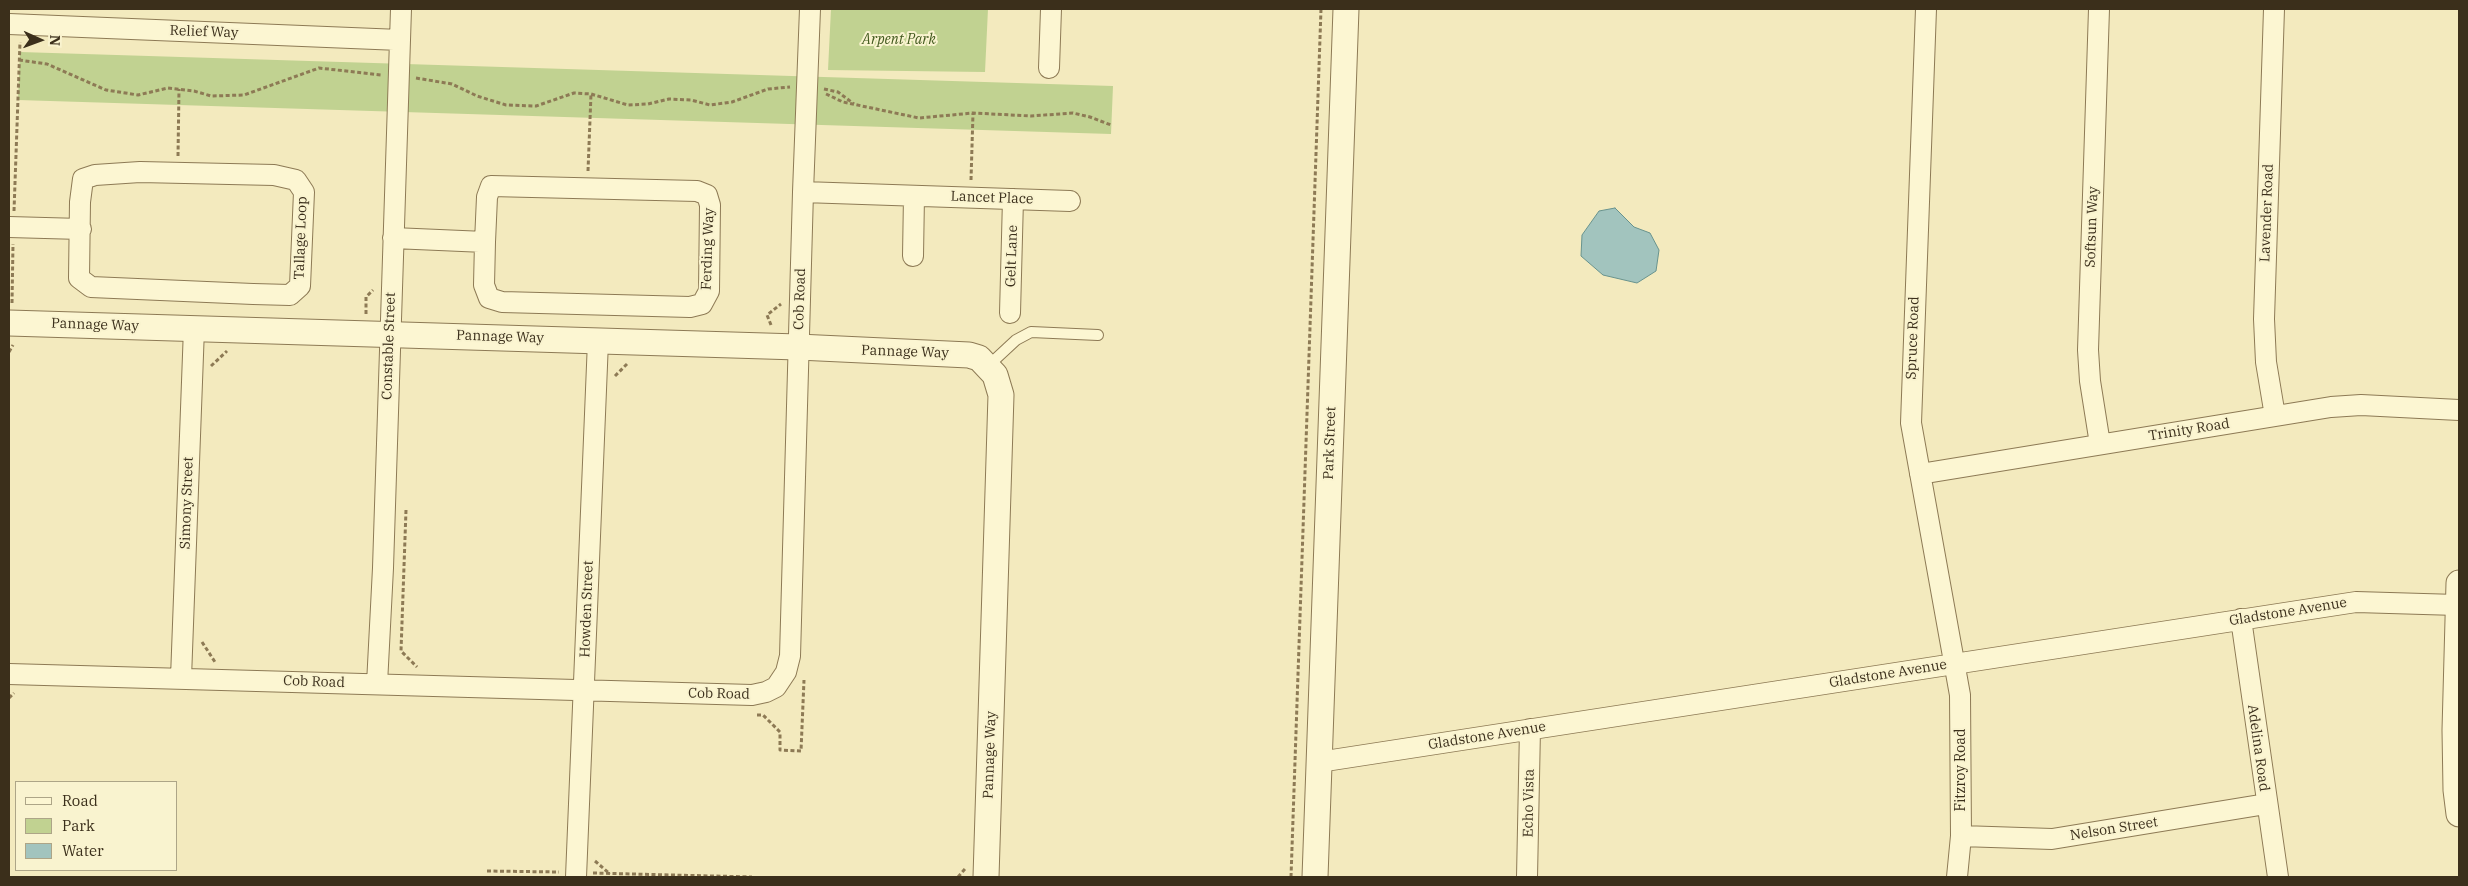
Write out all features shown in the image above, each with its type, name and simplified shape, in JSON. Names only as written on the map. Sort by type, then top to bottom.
[{"type":"street","name":"Constable Street","points":[[377,684],[383,568],[393,238],[410,74],[400,40],[401,9]]},
{"type":"street","name":"Cob Road","points":[[12,683],[181,678],[752,695],[771,690],[782,678],[790,656],[790,347],[803,192],[804,88],[810,9]]},
{"type":"street","points":[[1049,68],[1052,9]]},
{"type":"street","name":"Park Street","points":[[1315,877],[1346,9]]},
{"type":"street","name":"Spruce Road","points":[[1926,9],[1911,406],[1914,442],[1953,664]]},
{"type":"street","name":"Softsun Way","points":[[2099,9],[2088,350],[2090,381],[2100,444]]},
{"type":"street","name":"Lavender Road","points":[[2274,9],[2264,319],[2266,362],[2275,416]]},
{"type":"street","name":"Relief Way","points":[[15,24],[400,40]]},
{"type":"street","name":"Tallage Loop","points":[[140,172],[274,176],[296,180],[304,192],[300,286],[290,295],[91,287],[79,278],[81,229],[80,202],[83,180],[95,175],[140,172]]},
{"type":"street","name":"Ferding Way","points":[[491,186],[697,191],[707,195],[710,205],[709,291],[702,304],[690,307],[502,302],[489,298],[484,285],[485,242],[487,197],[491,186]]},
{"type":"street","name":"Lancet Place","points":[[803,192],[1070,201]]},
{"type":"street","points":[[913,256],[914,196]]},
{"type":"street","name":"Gelt Lane","points":[[1010,313],[1013,199]]},
{"type":"street","points":[[11,227],[81,229]]},
{"type":"street","points":[[393,238],[485,242]]},
{"type":"street","name":"Pannage Way","points":[[11,330],[194,328],[389,333],[969,355],[988,366],[995,375],[1001,395],[986,877]]},
{"type":"street","name":"Simony Street","points":[[181,678],[194,328]]},
{"type":"street","name":"Howden Street","points":[[576,875],[598,341]]},
{"type":"street","name":"Trinity Road","points":[[1920,474],[2275,416],[2361,405],[2459,410]]},
{"type":"street","points":[[2458,594],[2456,790],[2459,814]]},
{"type":"street","name":"Gladstone Avenue","points":[[1319,762],[2356,602],[2458,594]]},
{"type":"street","name":"Adelina Road","points":[[2241,619],[2266,804],[2278,877]]},
{"type":"street","name":"Fitzroy Road","points":[[1953,664],[1961,712],[1961,836],[1957,877]]},
{"type":"street","name":"Echo Vista","points":[[1527,877],[1530,729]]},
{"type":"street","name":"Nelson Street","points":[[1961,836],[2052,839],[2266,804]]},
{"type":"lane","points":[[988,366],[1016,340],[1031,332],[1098,334]]},
{"type":"path","points":[[1291,877],[1321,9]]},
{"type":"path","points":[[11,330],[11,227],[19,60],[15,24]]},
{"type":"path","points":[[19,60],[55,67],[106,90],[138,95],[168,88],[211,96],[237,96],[319,68],[391,77],[410,74],[452,84],[477,96],[506,105],[536,106],[574,93],[591,94],[628,105],[648,104],[669,99],[692,100],[710,105],[732,102],[768,89],[804,88],[838,92],[854,104]]},
{"type":"path","points":[[410,74],[415,88]]},
{"type":"path","points":[[804,88],[826,80]]},
{"type":"path","points":[[804,88],[854,104],[919,118],[973,113],[1031,116],[1073,113],[1090,116],[1111,125]]},
{"type":"path","points":[[804,88],[826,104]]},
{"type":"path","points":[[177,173],[180,89]]},
{"type":"path","points":[[588,188],[591,94]]},
{"type":"path","points":[[781,294],[780,304],[767,315],[790,347]]},
{"type":"path","points":[[207,370],[227,351]]},
{"type":"path","points":[[609,381],[627,364]]},
{"type":"path","points":[[406,504],[402,651],[416,667],[434,668],[434,685]]},
{"type":"path","points":[[199,637],[215,662],[234,666],[233,679]]},
{"type":"path","points":[[753,714],[763,715],[780,732],[780,750],[802,751],[804,673]]},
{"type":"path","points":[[9,698],[12,683]]},
{"type":"path","points":[[592,858],[610,874]]},
{"type":"path","points":[[487,871],[576,875],[752,877]]},
{"type":"green space","name":"Arpent Park","points":[[831,9],[988,9],[985,72],[828,70]]},
{"type":"green space","points":[[20,52],[1113,86],[1111,134],[18,100]]},
{"type":"water","points":[[1615,208],[1634,227],[1650,233],[1659,250],[1656,271],[1637,283],[1603,275],[1581,256],[1582,235],[1599,211]]}]
